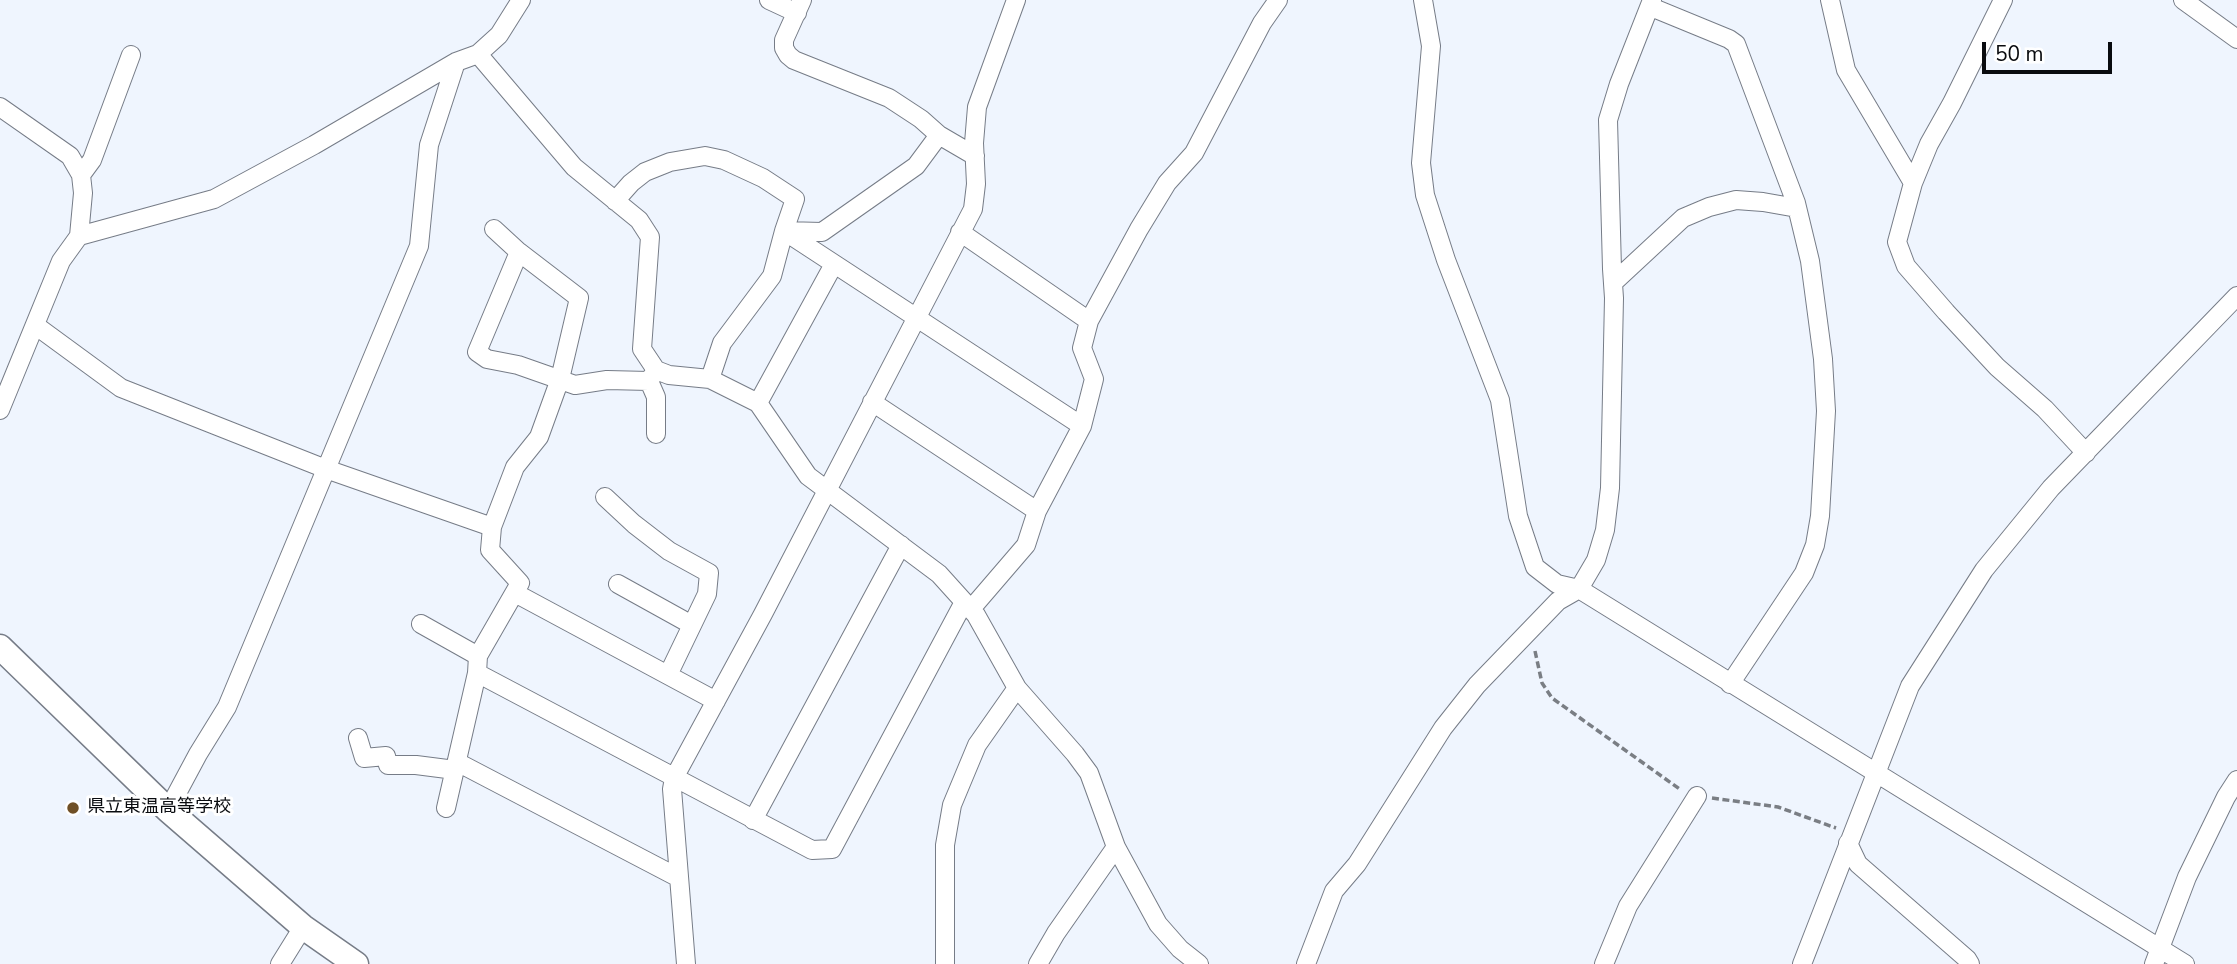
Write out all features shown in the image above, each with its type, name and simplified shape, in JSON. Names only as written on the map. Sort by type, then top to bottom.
[{"type":"street","points":[[79,236],[214,199],[314,145],[456,62],[478,54],[499,35],[521,0]]},
{"type":"street","points":[[769,0],[800,7],[784,40],[784,48],[794,60],[889,98],[921,119],[939,135],[975,156]]},
{"type":"street","points":[[686,964],[672,789],[674,778],[973,209],[977,107],[1016,0]]},
{"type":"street","points":[[421,624],[478,665],[674,778],[812,850],[832,849],[967,605],[1026,545],[1037,511],[1082,426],[1094,379],[1082,348],[1089,321],[1160,194],[1194,153],[1262,23],[1278,0]]},
{"type":"street","points":[[1423,0],[1431,46],[1421,163],[1425,195],[1446,260],[1500,400],[1518,516],[1535,567],[1557,584],[1578,589],[1876,774],[2157,956],[2185,964]]},
{"type":"street","points":[[1830,0],[1846,70],[1913,183]]},
{"type":"street","points":[[2003,0],[1929,144],[1913,183],[1897,242],[1906,266],[1997,367],[2045,409],[2086,453]]},
{"type":"street","points":[[2183,0],[2237,39]]},
{"type":"street","points":[[1306,964],[1334,891],[1376,835],[1443,728],[1477,685],[1558,601],[1578,589],[1595,560],[1605,530],[1608,509],[1612,406],[1613,283],[1608,120],[1619,84],[1652,3],[1729,38],[1736,44],[1797,208],[1810,261],[1823,359],[1826,411],[1820,516],[1815,545],[1804,573],[1730,684]]},
{"type":"street","points":[[478,54],[574,167],[639,220],[650,237],[642,349],[652,375],[656,397],[656,434]]},
{"type":"street","points":[[81,175],[92,160],[131,55]]},
{"type":"street","points":[[168,810],[227,707],[419,246],[429,145],[456,62]]},
{"type":"street","points":[[0,107],[70,156],[81,175],[83,193],[79,236],[61,261],[0,410]]},
{"type":"street","points":[[784,231],[822,232],[916,166],[939,135]]},
{"type":"street","points":[[615,201],[645,172],[670,162],[705,156],[724,160],[763,178],[795,199],[772,276],[722,343],[710,379]]},
{"type":"street","points":[[1613,283],[1683,218],[1709,207],[1736,200],[1797,208]]},
{"type":"street","points":[[446,808],[478,665],[520,583],[490,550],[492,527],[515,467],[539,437],[560,380],[579,298],[519,252],[494,229]]},
{"type":"street","points":[[784,231],[1082,426]]},
{"type":"street","points":[[960,232],[1089,321]]},
{"type":"street","points":[[519,252],[477,352],[487,359],[518,365],[575,385],[652,375],[710,379],[758,403],[808,476],[939,575],[976,615],[1017,688],[1075,754],[1088,773],[1100,797],[1116,847],[1158,924],[1180,949],[1199,964]]},
{"type":"street","points":[[758,403],[834,264]]},
{"type":"street","points":[[1802,964],[1910,686],[1969,593],[1984,570],[2051,488],[2237,296]]},
{"type":"street","points":[[35,325],[121,388],[326,469],[492,527]]},
{"type":"street","points":[[872,402],[1037,511]]},
{"type":"street","points":[[605,496],[634,524],[669,551],[709,573],[707,593],[668,675]]},
{"type":"street","points":[[753,820],[901,545]]},
{"type":"street","points":[[618,584],[692,625]]},
{"type":"street","points":[[514,593],[716,701]]},
{"type":"street","points":[[0,647],[168,810],[303,927],[356,964]]},
{"type":"street","points":[[944,964],[945,845],[952,805],[977,745],[1017,688]]},
{"type":"street","points":[[358,738],[364,758],[386,756],[388,765],[456,766],[679,878]]},
{"type":"street","points":[[2157,956],[2187,877],[2237,780]]},
{"type":"street","points":[[1604,964],[1628,906],[1697,796]]},
{"type":"street","points":[[1850,838],[1858,864],[1970,964]]},
{"type":"street","points":[[1038,964],[1056,933],[1116,847]]},
{"type":"street","points":[[280,964],[303,927]]},
{"type":"path","points":[[1539,622],[1535,652],[1542,683],[1552,698],[1682,791],[1697,796],[1778,807],[1850,838]]},
{"type":"place","name":"県立東温高等学校","points":[[73,808]]}]
